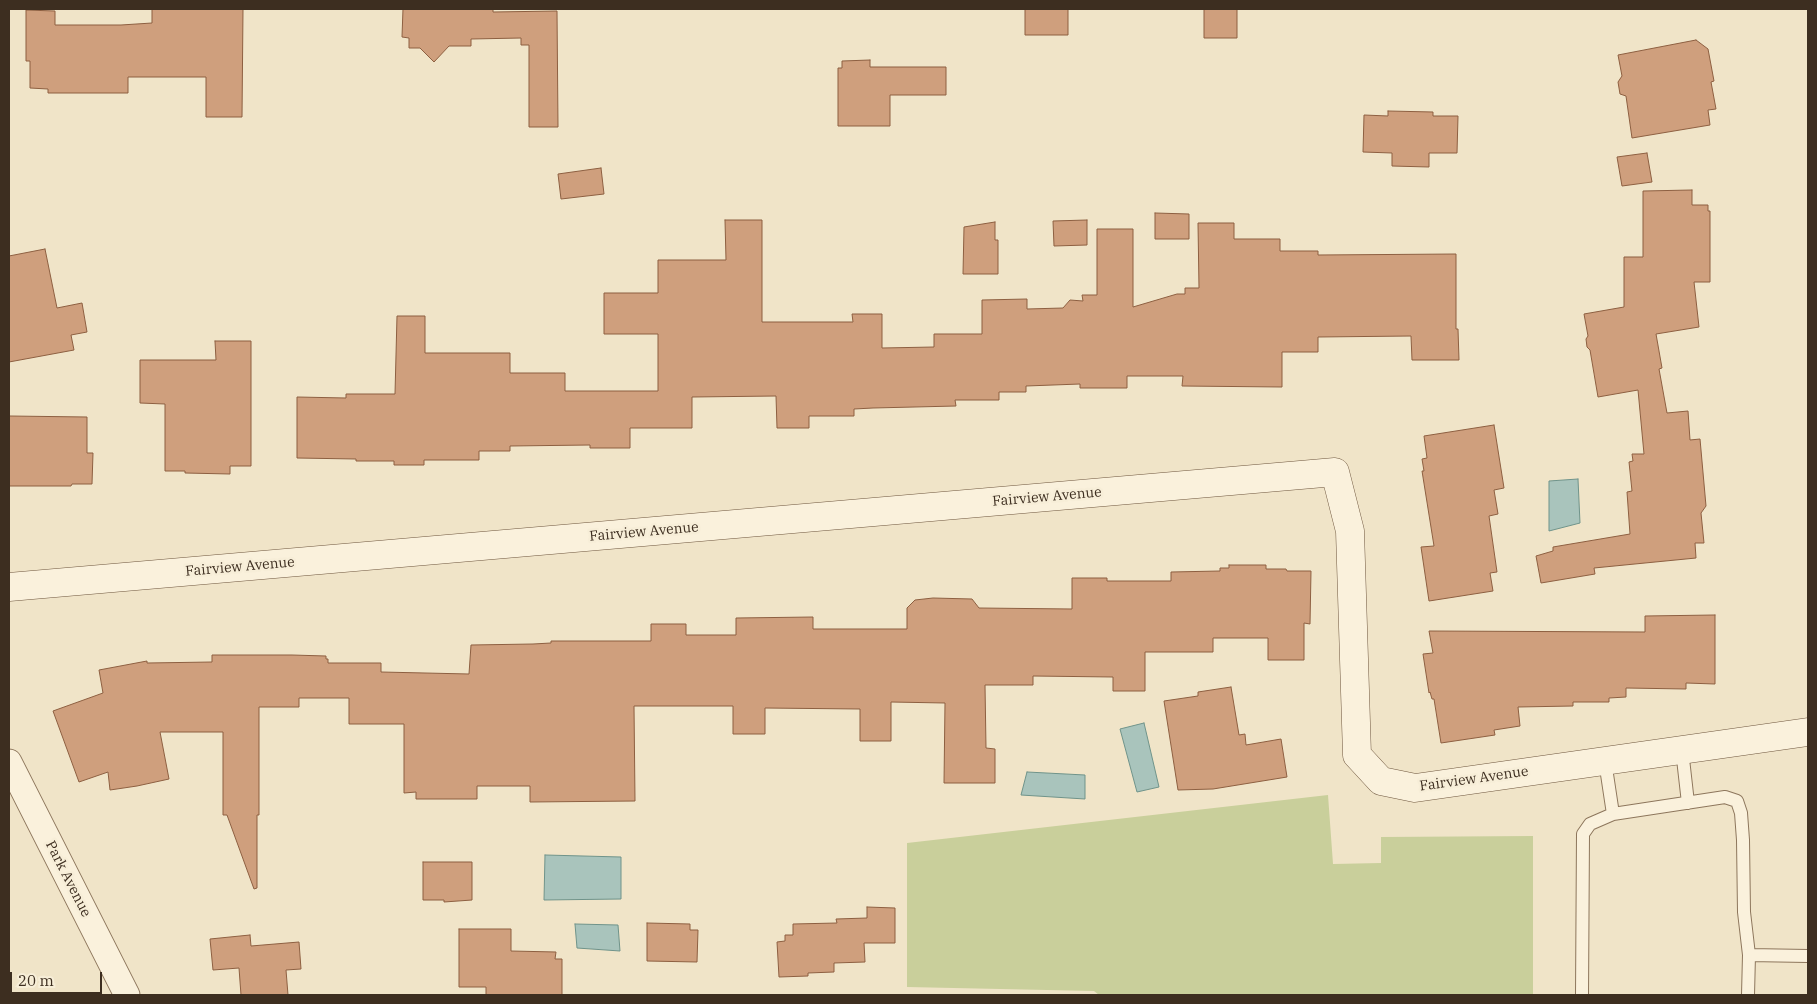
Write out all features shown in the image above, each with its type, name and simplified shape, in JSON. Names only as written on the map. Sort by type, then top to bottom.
[{"type":"street","name":"Fairview Avenue","points":[[9,587],[1336,472],[1350,531],[1357,755],[1380,782],[1415,788],[1808,732]]},
{"type":"street","name":"Park Avenue","points":[[9,762],[127,995]]},
{"type":"lane","points":[[1682,750],[1688,803]]},
{"type":"lane","points":[[1605,761],[1613,814]]},
{"type":"lane","points":[[1582,995],[1583,834],[1590,824],[1613,814],[1725,797],[1737,801],[1741,813],[1744,912],[1749,955],[1748,995]]},
{"type":"lane","points":[[1749,955],[1808,956]]},
{"type":"green space","points":[[1328,795],[1333,864],[1381,863],[1381,837],[1533,836],[1533,995],[1099,995],[1094,991],[907,987],[907,843]]},
{"type":"water","points":[[1578,479],[1580,523],[1549,531],[1549,481]]},
{"type":"water","points":[[1144,723],[1159,787],[1137,792],[1120,729]]},
{"type":"water","points":[[1027,772],[1085,775],[1085,799],[1021,795]]},
{"type":"water","points":[[545,855],[621,857],[621,899],[544,900]]},
{"type":"water","points":[[575,924],[618,925],[620,951],[577,948]]},
{"type":"building","points":[[152,9],[243,9],[242,117],[206,117],[206,77],[128,77],[128,93],[48,93],[48,89],[30,88],[30,61],[26,61],[26,10],[55,11],[55,25],[121,25],[152,23]]},
{"type":"building","points":[[403,9],[493,9],[493,12],[557,11],[558,127],[529,127],[529,45],[521,45],[521,38],[471,39],[471,46],[449,46],[434,62],[420,48],[409,48],[409,38],[402,37]]},
{"type":"building","points":[[1025,9],[1068,9],[1068,35],[1025,35]]},
{"type":"building","points":[[1204,9],[1237,9],[1237,38],[1204,38]]},
{"type":"building","points":[[1696,40],[1708,49],[1714,81],[1711,82],[1716,109],[1708,110],[1710,125],[1632,138],[1626,96],[1620,94],[1618,82],[1622,76],[1618,55]]},
{"type":"building","points":[[870,60],[870,67],[946,67],[946,95],[890,95],[890,126],[838,126],[838,68],[842,68],[842,61]]},
{"type":"building","points":[[1388,111],[1433,112],[1433,116],[1458,116],[1457,153],[1429,153],[1429,167],[1392,166],[1392,153],[1363,152],[1364,115],[1388,116]]},
{"type":"building","points":[[1647,153],[1652,182],[1622,186],[1617,157]]},
{"type":"building","points":[[601,168],[604,194],[561,199],[558,174]]},
{"type":"building","points":[[1692,190],[1692,205],[1708,205],[1708,211],[1710,211],[1710,282],[1694,282],[1699,327],[1656,334],[1662,368],[1659,369],[1667,413],[1688,411],[1690,440],[1700,439],[1706,506],[1701,513],[1704,543],[1695,543],[1696,558],[1594,568],[1595,574],[1541,583],[1536,556],[1553,551],[1553,547],[1630,534],[1627,492],[1632,491],[1629,462],[1633,461],[1632,454],[1644,454],[1638,390],[1598,397],[1590,350],[1587,347],[1586,339],[1588,336],[1584,314],[1624,307],[1624,257],[1643,257],[1643,191]]},
{"type":"building","points":[[1155,213],[1189,214],[1189,239],[1155,239]]},
{"type":"building","points":[[725,220],[762,220],[762,322],[853,322],[852,314],[882,314],[882,348],[934,347],[934,334],[982,334],[982,300],[1027,299],[1027,309],[1063,308],[1070,300],[1083,301],[1082,295],[1097,295],[1097,229],[1133,229],[1133,307],[1177,294],[1185,294],[1185,288],[1199,288],[1198,223],[1234,223],[1234,239],[1280,239],[1280,251],[1318,251],[1318,255],[1456,254],[1456,329],[1458,329],[1459,360],[1412,360],[1411,336],[1318,337],[1318,352],[1282,352],[1282,387],[1182,386],[1183,376],[1127,376],[1127,388],[1080,388],[1080,384],[1026,386],[1026,392],[999,392],[999,400],[955,400],[956,406],[854,409],[854,416],[809,416],[809,428],[777,428],[776,396],[692,397],[692,428],[630,428],[630,448],[590,448],[590,445],[510,446],[510,451],[479,451],[479,460],[424,460],[424,465],[394,465],[394,461],[297,458],[297,397],[346,398],[346,394],[395,394],[397,316],[425,316],[425,353],[510,353],[510,373],[565,373],[565,391],[658,391],[658,334],[604,334],[604,293],[658,293],[658,260],[726,260]]},
{"type":"building","points":[[1087,220],[1087,245],[1054,246],[1053,221]]},
{"type":"building","points":[[995,222],[995,240],[998,240],[998,274],[963,274],[964,227]]},
{"type":"building","points":[[45,249],[57,308],[82,303],[87,332],[71,335],[74,350],[9,362],[9,256]]},
{"type":"building","points":[[215,341],[251,341],[251,466],[230,466],[230,474],[165,471],[165,404],[140,403],[140,360],[216,360]]},
{"type":"building","points":[[9,416],[87,417],[87,453],[93,453],[92,484],[9,486]]},
{"type":"building","points":[[1494,425],[1504,488],[1494,490],[1498,514],[1489,516],[1497,572],[1490,573],[1493,591],[1429,601],[1421,547],[1434,546],[1422,471],[1424,471],[1422,459],[1427,458],[1424,436]]},
{"type":"building","points":[[1229,565],[1266,565],[1266,569],[1311,571],[1310,624],[1304,623],[1304,660],[1268,660],[1268,638],[1213,638],[1213,652],[1145,652],[1145,691],[1113,691],[1113,677],[1033,676],[1033,685],[985,685],[986,748],[995,749],[995,783],[944,783],[945,703],[891,702],[891,741],[860,741],[860,709],[765,708],[765,734],[733,734],[733,706],[634,706],[635,801],[530,802],[530,786],[477,786],[477,799],[416,799],[416,792],[404,793],[404,724],[349,724],[349,698],[299,698],[299,707],[259,707],[257,888],[254,889],[227,815],[223,815],[223,732],[160,732],[169,779],[110,790],[108,772],[79,782],[53,711],[103,693],[99,670],[147,661],[147,663],[212,662],[212,655],[326,656],[328,663],[381,663],[381,672],[469,674],[471,645],[533,644],[551,643],[551,641],[651,641],[651,624],[686,624],[686,635],[736,635],[736,618],[813,617],[813,629],[907,629],[907,608],[915,600],[933,598],[972,599],[979,608],[1072,609],[1072,578],[1107,578],[1107,581],[1171,581],[1171,572],[1220,571],[1220,568],[1229,568]]},
{"type":"building","points":[[1715,615],[1715,684],[1686,683],[1686,689],[1626,688],[1626,697],[1609,698],[1609,702],[1573,702],[1573,706],[1518,707],[1520,726],[1494,730],[1495,735],[1441,743],[1434,699],[1432,699],[1429,693],[1423,654],[1433,653],[1429,631],[1645,632],[1645,616]]},
{"type":"building","points":[[1231,687],[1239,735],[1245,734],[1246,745],[1281,739],[1287,777],[1213,789],[1178,790],[1164,701],[1198,696],[1198,692]]},
{"type":"building","points":[[423,862],[472,862],[472,900],[444,902],[444,900],[423,900]]},
{"type":"building","points":[[867,907],[895,908],[895,943],[864,943],[865,962],[834,963],[834,972],[808,973],[808,976],[779,977],[777,942],[785,941],[785,935],[793,935],[793,924],[837,923],[836,919],[867,918]]},
{"type":"building","points":[[647,923],[690,924],[690,930],[698,930],[697,962],[647,961]]},
{"type":"building","points":[[459,929],[511,929],[511,951],[556,952],[555,959],[562,959],[562,995],[486,995],[486,987],[459,987]]},
{"type":"building","points":[[250,935],[251,946],[299,942],[301,969],[286,970],[288,995],[241,995],[239,968],[213,970],[210,939]]}]
